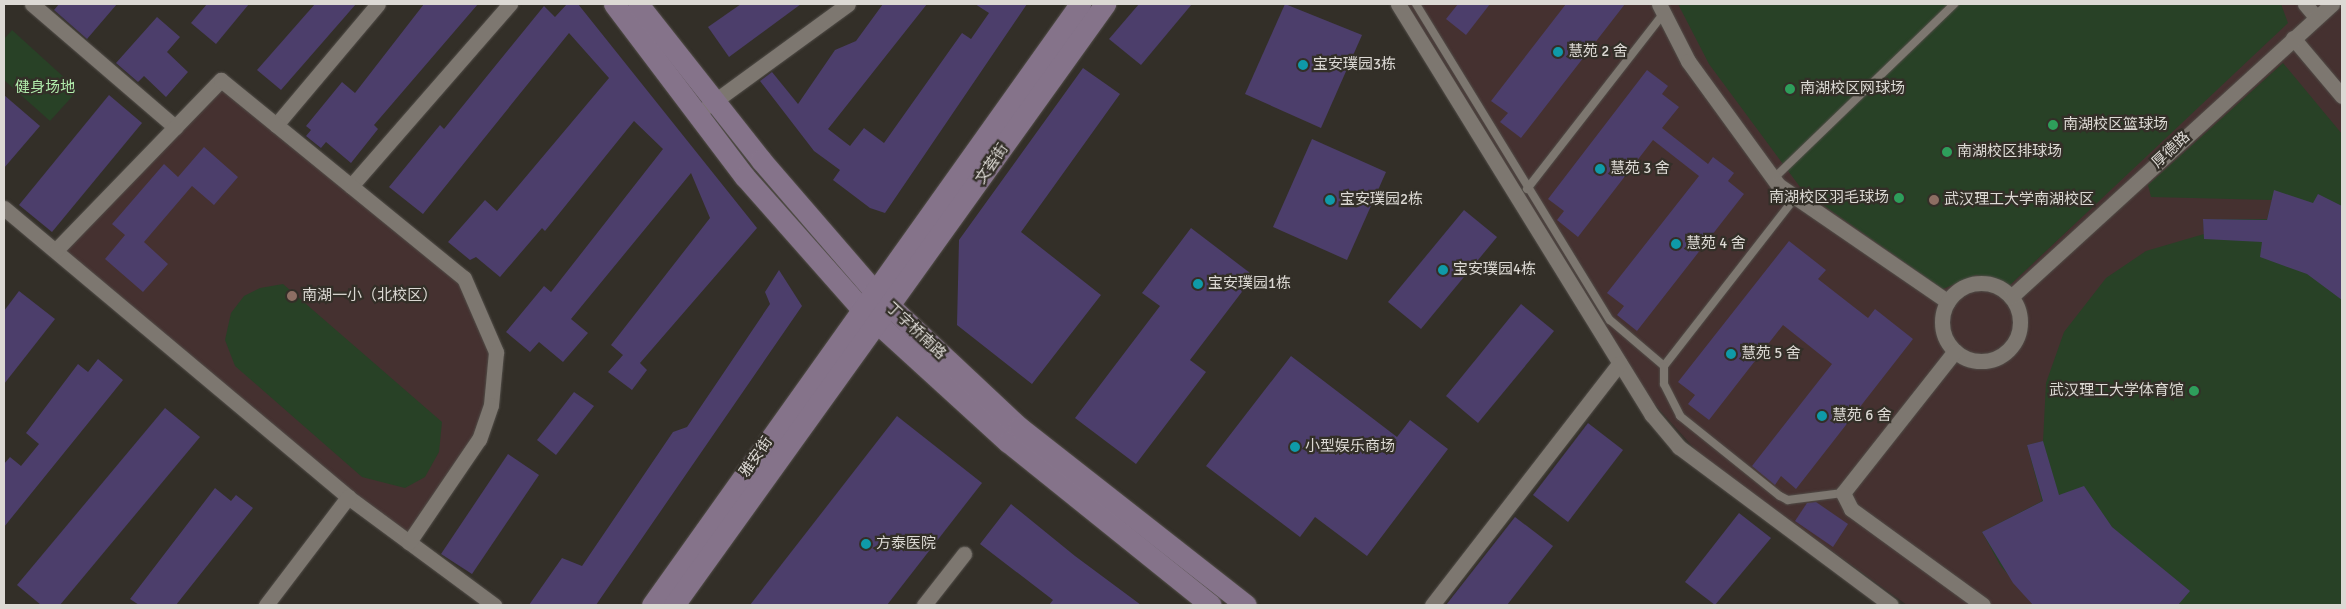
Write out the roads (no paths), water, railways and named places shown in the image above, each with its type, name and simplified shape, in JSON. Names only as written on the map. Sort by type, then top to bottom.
[{"type":"main road","name":"丁字桥南路","points":[[614,4],[706,109],[891,307],[1019,427],[1246,605]]},
{"type":"main road","name":"丁字桥南路","points":[[638,4],[778,217],[861,308],[1008,442],[1211,605]]},
{"type":"main road","name":"文荟街","points":[[861,308],[1080,4]]},
{"type":"main road","name":"文荟街","points":[[879,324],[1105,4]]},
{"type":"main road","name":"雅安街","points":[[652,605],[861,308]]},
{"type":"main road","name":"雅安街","points":[[674,605],[879,324]]},
{"type":"street","points":[[32,4],[175,127]]},
{"type":"street","points":[[276,125],[378,4]]},
{"type":"street","points":[[351,186],[510,4]]},
{"type":"street","points":[[706,109],[848,4]]},
{"type":"street","points":[[1398,4],[1652,415],[1679,448],[1891,605]]},
{"type":"street","points":[[2305,4],[2316,17]]},
{"type":"street","name":"厚德路","points":[[2011,296],[2332,4]]},
{"type":"street","points":[[1661,9],[1688,61],[1774,179],[1794,199],[1948,302]]},
{"type":"street","points":[[2293,38],[2342,96]]},
{"type":"street","points":[[56,250],[221,80],[464,278],[496,352],[491,405],[479,440],[409,542]]},
{"type":"street","points":[[4,208],[348,497],[494,605]]},
{"type":"street","points":[[1978,283],[1996,286],[2011,296],[2021,324],[2009,350],[1982,361],[1955,351],[1943,328],[1948,302],[1961,289],[1978,283]]},
{"type":"street","points":[[1955,351],[1843,493],[1850,509],[1983,605]]},
{"type":"street","points":[[1432,605],[1620,363]]},
{"type":"street","points":[[266,605],[348,497]]},
{"type":"street","points":[[924,605],[964,554]]},
{"type":"lane","points":[[1416,4],[1527,189],[1610,320],[1664,366]]},
{"type":"lane","points":[[1774,179],[1954,4]]},
{"type":"lane","points":[[1527,189],[1661,9]]},
{"type":"lane","points":[[1794,199],[1664,366],[1664,384],[1680,416],[1780,496],[1788,500],[1843,493]]},
{"type":"place","name":"慧苑 2 舍","points":[[1558,52]]},
{"type":"place","name":"宝安璞园3栋","points":[[1303,65]]},
{"type":"place","name":"南湖校区网球场","points":[[1790,89]]},
{"type":"place","name":"南湖校区篮球场","points":[[2053,125]]},
{"type":"place","name":"南湖校区排球场","points":[[1947,152]]},
{"type":"place","name":"慧苑 3 舍","points":[[1600,169]]},
{"type":"place","name":"南湖校区羽毛球场","points":[[1899,198]]},
{"type":"place","name":"宝安璞园2栋","points":[[1330,200]]},
{"type":"place","name":"武汉理工大学南湖校区","points":[[1934,200]]},
{"type":"place","name":"慧苑 4 舍","points":[[1676,244]]},
{"type":"place","name":"宝安璞园4栋","points":[[1443,270]]},
{"type":"place","name":"宝安璞园1栋","points":[[1198,284]]},
{"type":"place","name":"南湖一小（北校区）","points":[[292,296]]},
{"type":"place","name":"慧苑 5 舍","points":[[1731,354]]},
{"type":"place","name":"武汉理工大学体育馆","points":[[2194,391]]},
{"type":"place","name":"慧苑 6 舍","points":[[1822,416]]},
{"type":"place","name":"小型娱乐商场","points":[[1295,447]]},
{"type":"place","name":"方泰医院","points":[[866,544]]},
{"type":"park label","name":"健身场地","points":[[45,88]]}]
